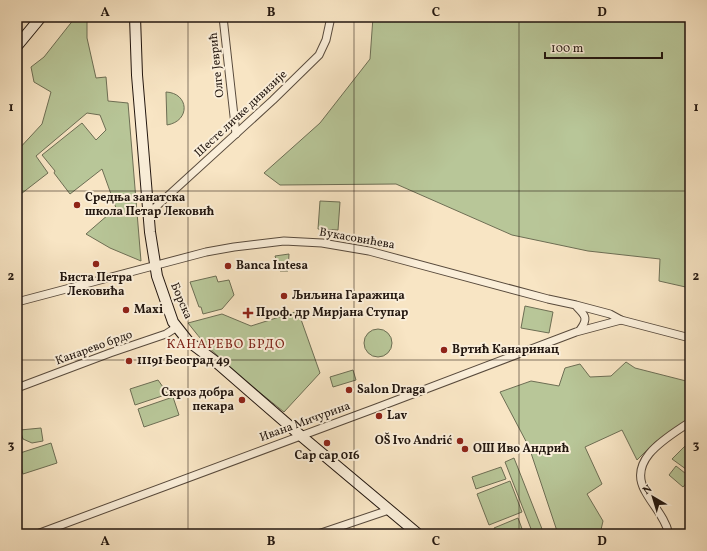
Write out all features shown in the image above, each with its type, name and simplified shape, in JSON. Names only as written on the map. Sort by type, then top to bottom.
[{"type":"main road","points":[[17,46],[41,17]]},
{"type":"main road","name":"Борска","points":[[135,17],[137,75],[148,214],[155,265],[165,301],[172,318],[188,341],[216,362],[418,534]]},
{"type":"street","name":"Олге Јеврић","points":[[223,17],[236,134]]},
{"type":"street","name":"Шесте личке дивизије","points":[[148,214],[297,78],[319,54],[326,40],[331,17]]},
{"type":"street","name":"Вукасовићева","points":[[17,302],[206,252],[284,241],[307,242],[369,251],[610,314],[621,320],[690,338]]},
{"type":"street","points":[[576,305],[585,316],[584,325],[580,330]]},
{"type":"street","name":"Ивана Мичурина","points":[[37,534],[580,330],[621,320]]},
{"type":"street","name":"Канарево брдо","points":[[17,388],[110,353],[166,334],[177,327]]},
{"type":"street","points":[[669,534],[664,519],[645,491],[640,474],[643,463],[653,448],[690,422]]},
{"type":"street","points":[[318,534],[389,510]]},
{"type":"green space","points":[[74,17],[87,17],[87,38],[96,78],[106,77],[108,101],[128,103],[141,261],[110,248],[86,234],[116,208],[102,169],[70,194],[54,173],[55,171],[42,155],[82,123],[96,140],[106,130],[100,115],[87,113],[36,156],[48,173],[17,197],[17,151],[42,124],[51,92],[34,82],[31,67],[44,57]]},
{"type":"green space","points":[[373,17],[690,17],[690,288],[659,281],[660,259],[588,251],[512,235],[396,184],[280,185],[264,173],[320,123],[370,59]]},
{"type":"green space","points":[[166,92],[179,97],[183,102],[184,107],[180,118],[167,125]]},
{"type":"green space","points":[[320,201],[340,202],[338,230],[318,229]]},
{"type":"green space","points":[[289,254],[288,271],[280,271],[275,256]]},
{"type":"green space","points":[[216,276],[218,282],[229,280],[234,295],[222,309],[203,314],[190,282]]},
{"type":"green space","points":[[525,306],[553,312],[549,333],[521,328]]},
{"type":"green space","points":[[298,311],[320,373],[284,412],[209,348],[188,323],[222,314],[251,326]]},
{"type":"green space","points":[[378,329],[388,333],[392,343],[388,353],[378,357],[368,353],[364,343],[368,333]]},
{"type":"green space","points":[[626,362],[635,368],[690,382],[690,421],[655,442],[637,460],[622,430],[585,447],[602,484],[587,494],[603,521],[600,534],[558,534],[529,447],[500,392],[531,381],[559,386],[565,368],[580,364],[590,377],[611,376]]},
{"type":"green space","points":[[353,370],[356,380],[333,387],[330,377]]},
{"type":"green space","points":[[158,380],[168,394],[135,405],[130,389]]},
{"type":"green space","points":[[173,397],[179,415],[144,427],[138,409]]},
{"type":"green space","points":[[41,428],[43,441],[32,443],[23,439],[20,430]]},
{"type":"green space","points":[[690,441],[690,472],[672,459]]},
{"type":"green space","points":[[51,443],[57,463],[23,474],[17,454]]},
{"type":"green space","points":[[514,458],[544,534],[533,534],[505,462]]},
{"type":"green space","points":[[676,466],[690,477],[683,487],[669,475]]},
{"type":"green space","points":[[501,467],[506,479],[476,489],[472,477]]},
{"type":"green space","points":[[510,481],[522,512],[489,525],[477,494]]},
{"type":"green space","points":[[518,518],[524,534],[496,534],[494,528]]},
{"type":"place","name":"Средња занатска школа Петар Лековић","points":[[77,205]]},
{"type":"place","name":"Биста Петра Лековића","points":[[96,264]]},
{"type":"place","name":"Banca Intesa","points":[[228,266]]},
{"type":"place","name":"Љиљина Гаражица","points":[[284,296]]},
{"type":"place","name":"Maxi","points":[[126,310]]},
{"type":"place","name":"Проф. др Мирјана Ступар","points":[[248,313]]},
{"type":"place","name":"Вртић Канаринац","points":[[444,350]]},
{"type":"place","name":"11191 Београд 49","points":[[129,361]]},
{"type":"place","name":"Salon Draga","points":[[349,390]]},
{"type":"place","name":"Скроз добра пекара","points":[[242,400]]},
{"type":"place","name":"Lav","points":[[379,416]]},
{"type":"place","name":"OŠ Ivo Andrić","points":[[460,441]]},
{"type":"place","name":"Cap cap 016","points":[[327,443]]},
{"type":"place","name":"ОШ Иво Андрић","points":[[465,449]]},
{"type":"district","name":"КАНАРЕВО БРДО","points":[[226,345]]}]
